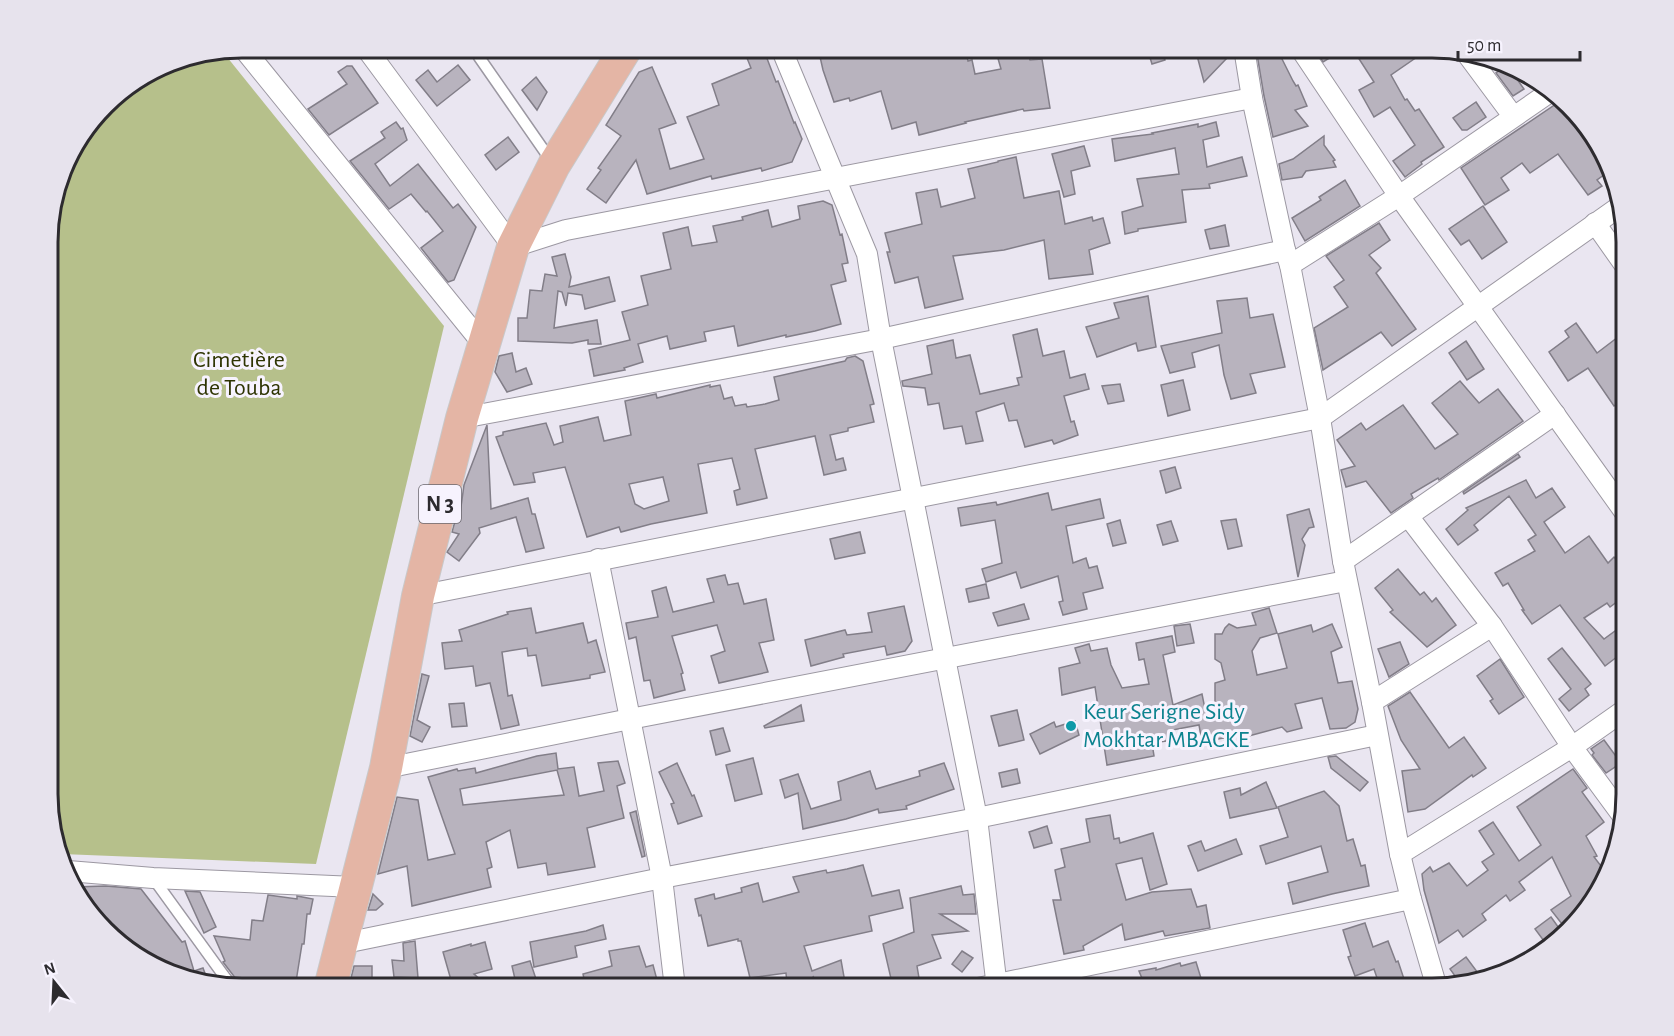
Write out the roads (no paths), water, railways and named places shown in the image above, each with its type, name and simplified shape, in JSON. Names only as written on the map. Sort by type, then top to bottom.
[{"type":"main road","name":"N 3","points":[[332,978],[386,768],[418,596],[462,418],[513,247],[554,165],[620,58]]},
{"type":"street","points":[[251,58],[483,344]]},
{"type":"street","points":[[373,58],[513,247],[566,230],[1252,98]]},
{"type":"street","points":[[785,58],[867,254],[881,339],[977,818],[990,977]]},
{"type":"street","points":[[1246,58],[1252,98],[1320,418],[1342,561],[1372,702],[1400,854],[1434,977]]},
{"type":"street","points":[[1307,58],[1399,196],[1615,499]]},
{"type":"street","points":[[1474,64],[1513,116]]},
{"type":"street","points":[[462,418],[881,339],[1287,258],[1399,196],[1544,96]]},
{"type":"street","points":[[418,596],[1320,418],[1613,211]]},
{"type":"street","points":[[1595,223],[1615,251]]},
{"type":"street","points":[[1342,561],[1555,414]]},
{"type":"street","points":[[1408,516],[1492,626],[1572,747],[1615,805]]},
{"type":"street","points":[[598,559],[662,878],[674,978]]},
{"type":"street","points":[[386,768],[1346,581]]},
{"type":"street","points":[[1372,702],[1492,626]]},
{"type":"street","points":[[1400,854],[1572,747],[1615,717]]},
{"type":"street","points":[[340,944],[662,878],[977,818],[1377,735]]},
{"type":"street","points":[[76,873],[356,887]]},
{"type":"street","points":[[1037,977],[1411,899]]},
{"type":"lane","points":[[480,58],[554,165]]},
{"type":"lane","points":[[153,878],[224,977]]},
{"type":"place","name":"Keur Serigne Sidy Mokhtar MBACKE","points":[[1071,726]]},
{"type":"park label","name":"Cimetière de Touba","points":[[239,374]]}]
